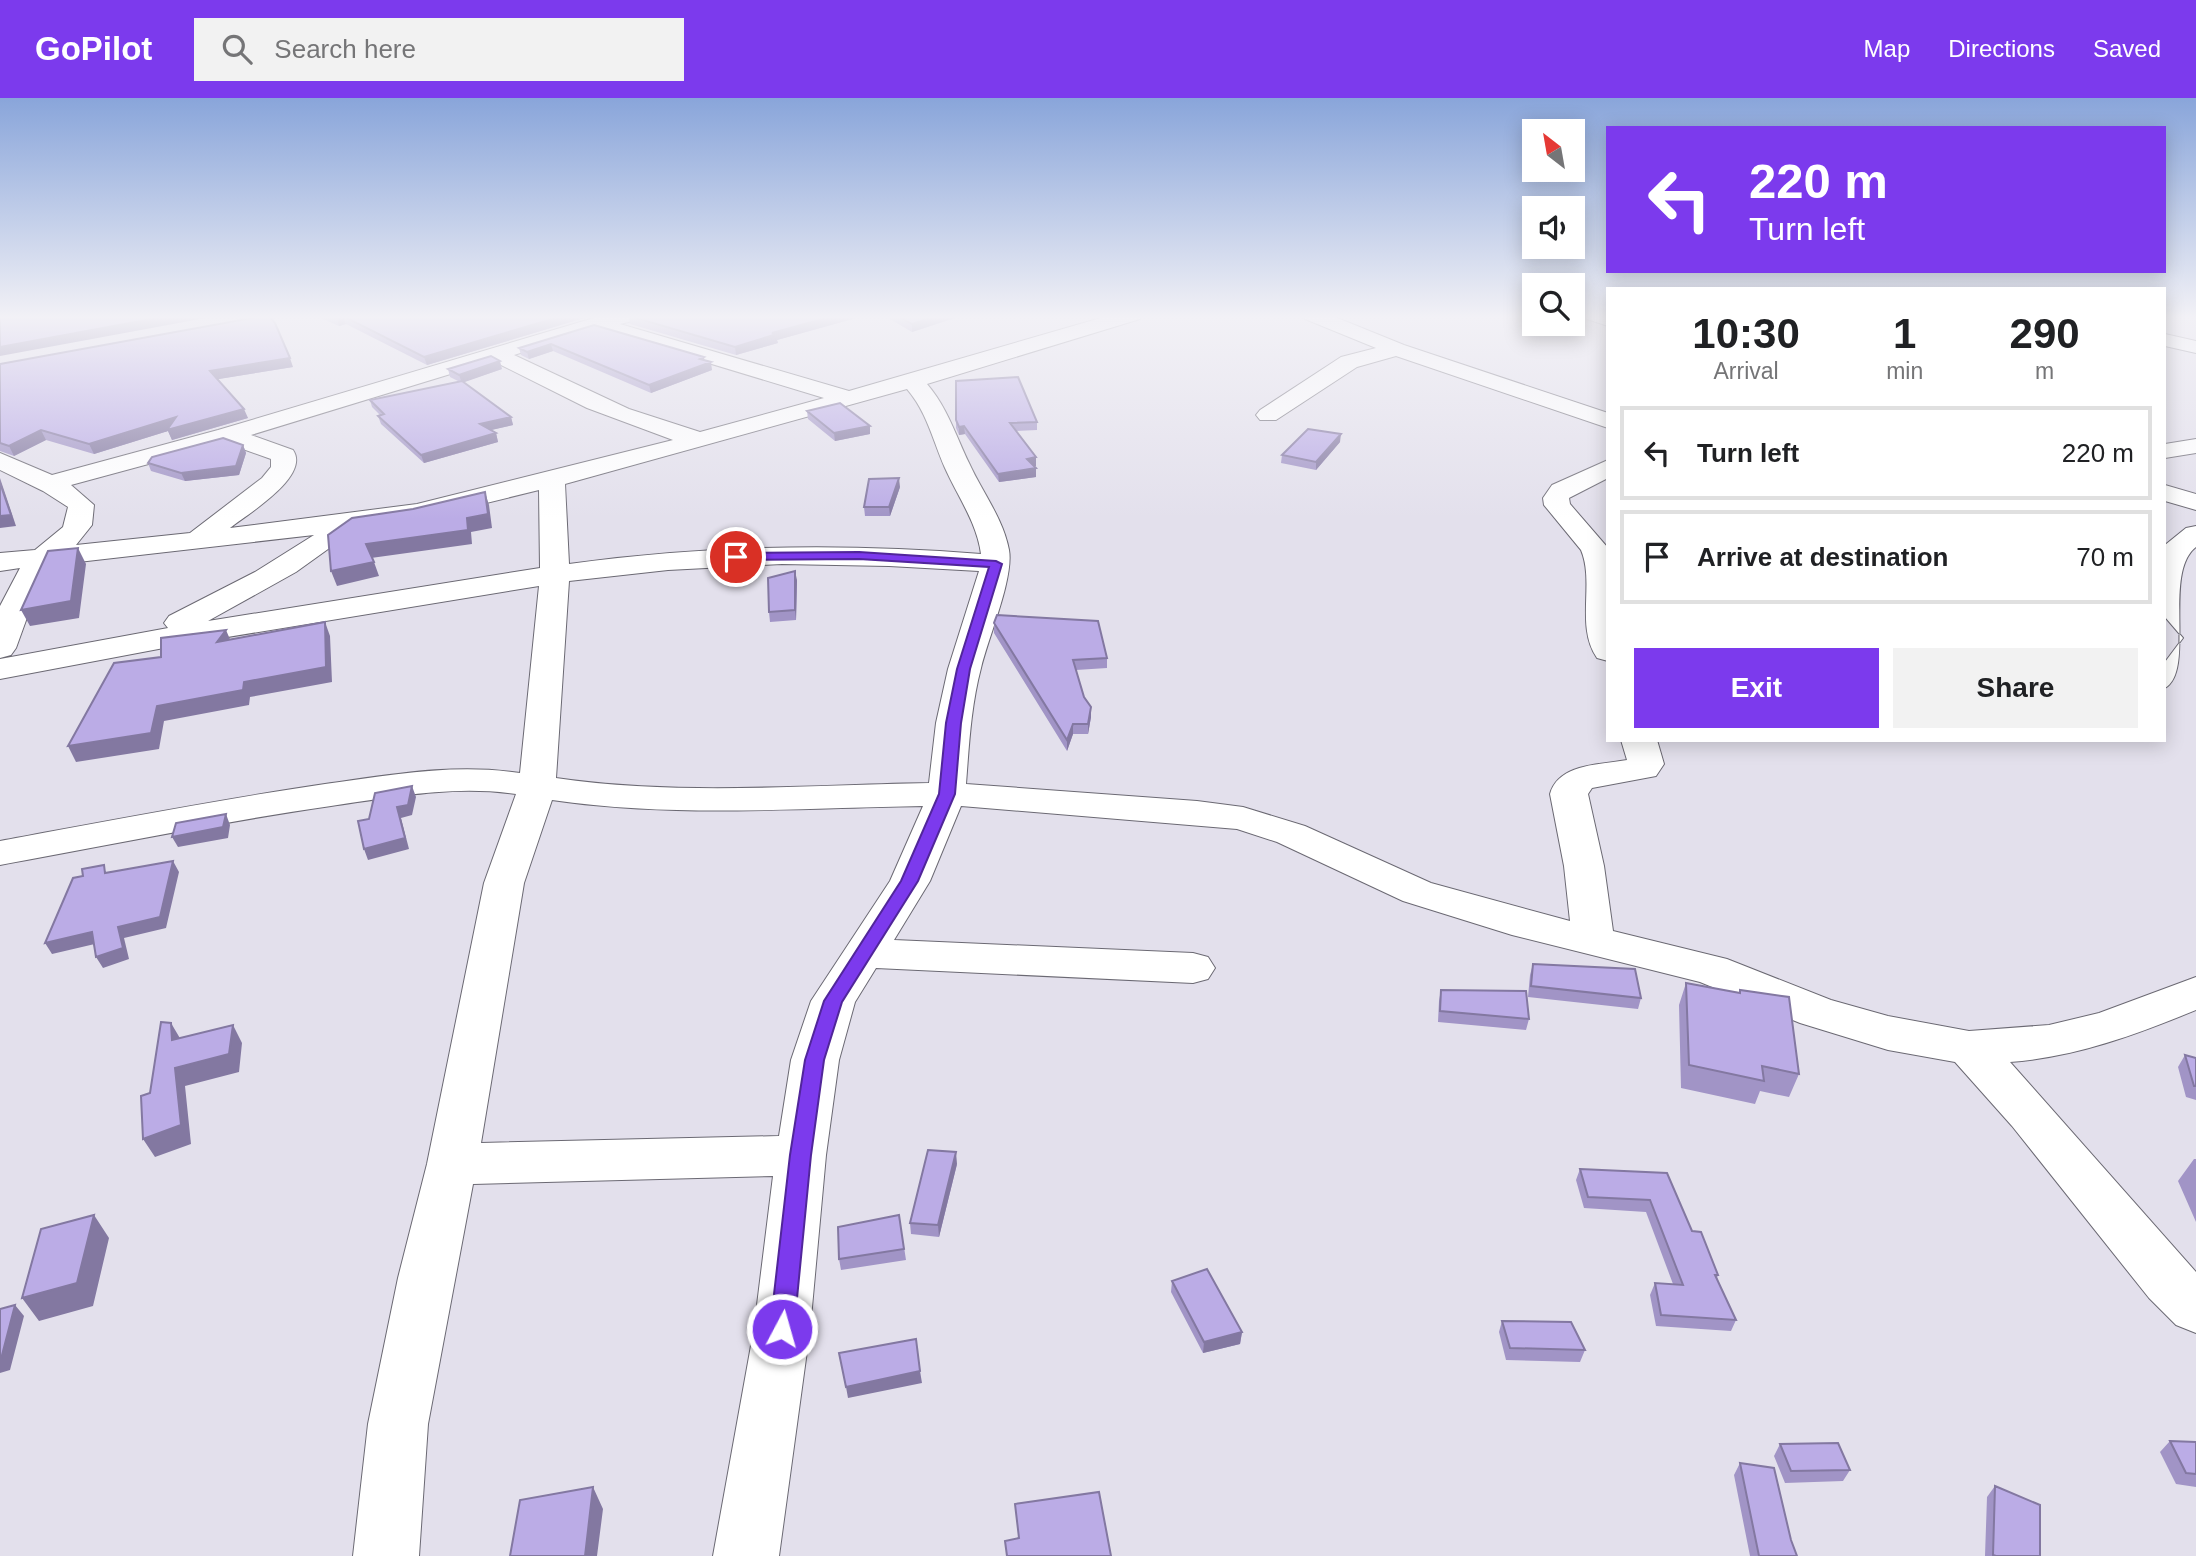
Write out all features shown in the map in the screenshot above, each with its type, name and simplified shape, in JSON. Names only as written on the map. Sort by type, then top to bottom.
[{"type":"street","points":[[51,483],[403,383]]},
{"type":"street","points":[[556,383],[668,433],[698,439]]},
{"type":"street","points":[[797,383],[847,398]]},
{"type":"street","points":[[0,562],[417,512],[552,481],[904,383]]},
{"type":"street","points":[[746,1556],[782,1329],[801,1155],[818,1048],[833,1001],[909,881],[947,794],[953,723],[964,669],[996,564],[995,548],[982,510],[959,472],[934,405],[914,383]]},
{"type":"street","points":[[1268,415],[1317,383]]},
{"type":"street","points":[[1498,383],[1606,419]]},
{"type":"street","points":[[198,540],[271,482],[284,468],[284,455],[227,435]]},
{"type":"street","points":[[2166,451],[2196,446]]},
{"type":"street","points":[[0,461],[51,483],[81,505],[82,517],[76,532],[43,557],[27,579],[0,648]]},
{"type":"street","points":[[1606,469],[1561,491],[1556,498],[1557,505],[1594,548],[1599,559],[1600,613],[1606,642]]},
{"type":"street","points":[[386,1556],[398,1424],[426,1278],[452,1164],[505,883],[537,788],[555,575],[552,481]]},
{"type":"street","points":[[2166,493],[2196,502]]},
{"type":"street","points":[[144,640],[260,582],[312,550],[349,522]]},
{"type":"street","points":[[2196,534],[2176,549],[2168,568],[2180,617],[2196,634]]},
{"type":"street","points":[[0,669],[144,640],[555,575],[709,558],[790,555],[996,564]]},
{"type":"street","points":[[2166,626],[2196,634]]},
{"type":"street","points":[[2166,678],[2172,675],[2196,642]]},
{"type":"street","points":[[1593,941],[1584,866],[1569,794],[1571,786],[1581,779],[1643,768],[1646,764],[1640,742]]},
{"type":"street","points":[[0,853],[279,802],[439,779],[487,779],[602,796],[710,798],[947,794],[1197,812],[1243,818],[1291,834],[1417,892],[1512,921],[1712,970],[1816,1012],[1876,1029],[1969,1048],[2049,1042],[2109,1027],[2196,993]]},
{"type":"street","points":[[864,953],[1193,968]]},
{"type":"street","points":[[1969,1048],[2028,1113],[2168,1281],[2196,1308]]},
{"type":"street","points":[[452,1164],[801,1155]]},
{"type":"building","points":[[0,383],[221,383],[244,409],[167,430],[176,417],[89,444],[41,430],[9,446],[0,443]]},
{"type":"building","points":[[452,383],[465,383],[511,417],[480,424],[496,433],[421,455],[378,416],[384,414],[370,400]]},
{"type":"building","points":[[956,383],[1021,383],[1037,422],[1010,423],[1036,457],[1027,459],[1036,468],[998,474],[964,426],[959,427],[956,420]]},
{"type":"building","points":[[840,403],[870,426],[834,433],[807,411]]},
{"type":"building","points":[[1308,429],[1341,434],[1316,462],[1282,455]]},
{"type":"building","points":[[223,438],[243,445],[236,466],[181,473],[148,463],[152,457]]},
{"type":"building","points":[[899,478],[889,507],[864,507],[869,479]]},
{"type":"building","points":[[0,483],[11,515],[0,516]]},
{"type":"building","points":[[485,492],[488,514],[467,518],[468,530],[366,544],[374,562],[331,571],[328,535],[352,518],[413,509]]},
{"type":"building","points":[[78,548],[71,601],[21,610],[48,551]]},
{"type":"building","points":[[795,571],[795,610],[769,612],[768,578]]},
{"type":"building","points":[[997,615],[1098,621],[1107,658],[1073,660],[1084,697],[1091,707],[1088,724],[1073,724],[1067,740],[994,623]]},
{"type":"building","points":[[325,622],[326,667],[244,682],[243,690],[157,706],[151,733],[68,746],[114,663],[161,657],[161,638],[226,630],[217,642]]},
{"type":"building","points":[[412,786],[408,805],[397,807],[405,838],[364,849],[358,821],[369,819],[375,793]]},
{"type":"building","points":[[226,814],[223,827],[172,837],[176,823]]},
{"type":"building","points":[[173,861],[160,917],[118,927],[123,948],[96,957],[92,932],[45,943],[73,878],[83,876],[82,869],[104,865],[105,873]]},
{"type":"building","points":[[1533,964],[1635,969],[1641,998],[1531,986]]},
{"type":"building","points":[[1686,983],[1740,993],[1740,990],[1789,997],[1799,1074],[1762,1066],[1764,1081],[1689,1065]]},
{"type":"building","points":[[1441,990],[1526,991],[1529,1019],[1440,1011]]},
{"type":"building","points":[[161,1022],[171,1023],[172,1040],[233,1025],[229,1054],[175,1068],[181,1125],[143,1139],[141,1096],[150,1093]]},
{"type":"building","points":[[2185,1055],[2196,1058],[2196,1086],[2194,1086]]},
{"type":"building","points":[[928,1150],[956,1152],[938,1225],[910,1223]]},
{"type":"building","points":[[1580,1169],[1667,1173],[1692,1231],[1701,1232],[1718,1275],[1715,1275],[1736,1320],[1661,1315],[1655,1283],[1683,1285],[1650,1200],[1588,1197]]},
{"type":"building","points":[[94,1215],[77,1283],[22,1298],[41,1229]]},
{"type":"building","points":[[899,1215],[904,1249],[839,1259],[838,1227]]},
{"type":"building","points":[[1207,1269],[1242,1332],[1204,1342],[1172,1281]]},
{"type":"building","points":[[15,1305],[1,1359],[0,1359],[0,1309]]},
{"type":"building","points":[[1502,1321],[1571,1322],[1585,1350],[1510,1348]]},
{"type":"building","points":[[916,1339],[920,1371],[846,1387],[839,1353]]},
{"type":"building","points":[[2170,1441],[2196,1442],[2196,1474],[2186,1473]]},
{"type":"building","points":[[1838,1443],[1850,1470],[1791,1471],[1780,1444]]},
{"type":"building","points":[[1740,1463],[1774,1468],[1797,1556],[1759,1556]]},
{"type":"building","points":[[1995,1486],[2040,1505],[2040,1556],[1993,1555]]},
{"type":"building","points":[[593,1487],[585,1556],[510,1556],[520,1500]]},
{"type":"building","points":[[1099,1492],[1111,1556],[1007,1556],[1005,1541],[1019,1538],[1015,1504]]},
{"type":"route","points":[[736,557],[859,556],[996,564],[964,669],[953,723],[947,794],[909,881],[833,1001],[815,1060],[801,1155],[782,1329]]}]
